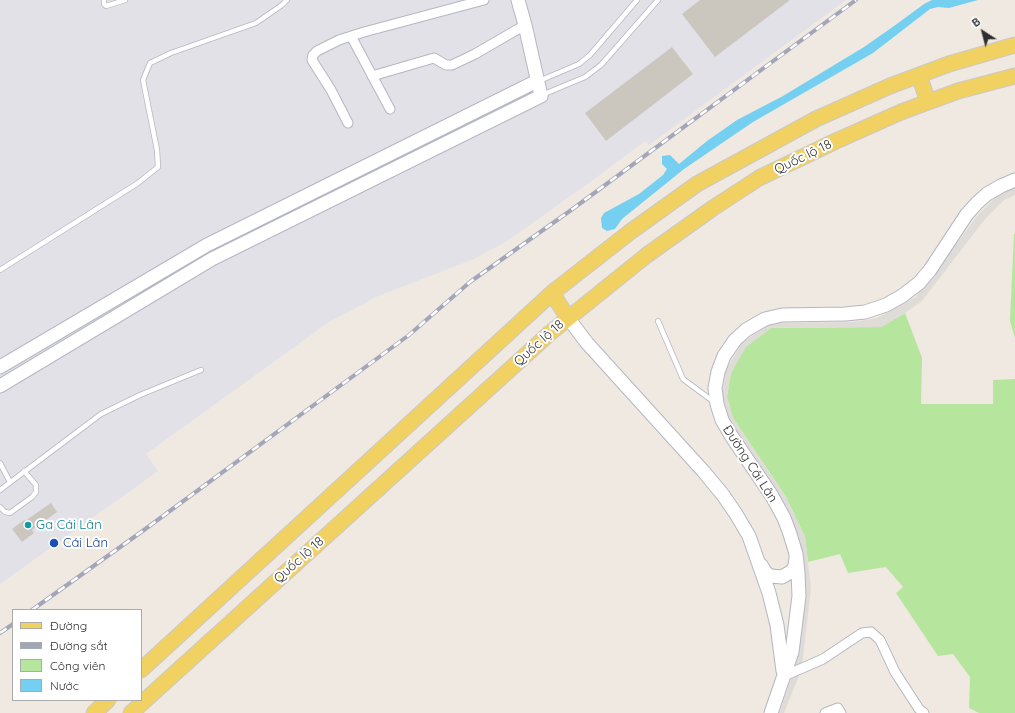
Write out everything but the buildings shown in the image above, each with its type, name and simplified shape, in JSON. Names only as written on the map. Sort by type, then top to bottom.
[{"type":"main road","points":[[0,386],[212,259],[541,96],[526,25],[518,0]]},
{"type":"main road","name":"Quốc lộ 18","points":[[142,669],[552,293],[630,232],[697,184],[816,119],[890,86],[949,64],[1015,45]]},
{"type":"main road","points":[[920,76],[928,102]]},
{"type":"main road","name":"Quốc lộ 18","points":[[131,713],[568,318],[647,254],[759,178],[901,112],[958,92],[1015,76]]},
{"type":"main road","points":[[0,367],[207,245],[537,81]]},
{"type":"main road","name":"Đường Cái Lân","points":[[771,713],[792,652],[800,596],[796,554],[784,518],[772,496],[722,420],[717,404],[715,388],[718,372],[724,356],[735,340],[746,330],[765,319],[782,315],[845,314],[865,312],[886,305],[902,296],[919,283],[930,270],[976,203],[996,188],[1015,180]]},
{"type":"main road","points":[[552,293],[568,318],[587,343],[723,495],[749,536],[760,563],[769,593],[777,625],[784,676]]},
{"type":"main road","points":[[760,563],[766,573],[771,576],[782,577],[792,571],[795,566],[796,554]]},
{"type":"main road","points":[[94,713],[107,701]]},
{"type":"street","points":[[348,123],[331,90],[312,60],[313,55],[317,51],[350,36],[484,0]]},
{"type":"street","points":[[372,76],[434,58],[446,64],[452,65],[475,54],[526,25]]},
{"type":"street","points":[[350,36],[390,109]]},
{"type":"street","points":[[784,676],[823,659],[862,633],[871,632],[880,640],[895,672],[919,709],[924,713]]},
{"type":"street","points":[[825,713],[838,708],[841,713]]},
{"type":"lane","points":[[104,0],[104,4],[106,6],[125,0]]},
{"type":"lane","points":[[0,270],[138,183],[158,167],[158,150],[143,80],[150,63],[171,53],[256,22],[282,5],[286,0]]},
{"type":"lane","points":[[537,81],[579,64],[590,55],[638,0]]},
{"type":"lane","points":[[541,96],[585,77],[601,65],[658,0]]},
{"type":"lane","points":[[658,321],[683,379],[717,404]]},
{"type":"lane","points":[[0,490],[101,414],[140,394],[201,370]]},
{"type":"lane","points":[[0,463],[10,482]]},
{"type":"lane","points":[[0,507],[5,512],[10,513],[32,497],[36,492],[36,485],[24,471]]},
{"type":"shaded area","points":[[0,0],[846,0],[649,145],[645,141],[507,241],[474,259],[378,296],[329,322],[146,454],[158,471],[0,584]]},
{"type":"shaded area","points":[[1015,188],[1015,195],[1004,200],[985,219],[922,301],[905,313],[881,327],[771,328],[746,347],[731,373],[727,397],[733,418],[786,497],[805,537],[811,588],[802,666],[794,667],[806,588],[800,541],[781,501],[728,420],[722,396],[726,371],[741,344],[770,323],[853,322],[877,318],[916,297],[978,215],[999,194]]},
{"type":"shaded area","points":[[801,671],[784,713],[779,713],[793,674]]},
{"type":"green space","points":[[1015,234],[1015,338],[1010,321]]},
{"type":"green space","points":[[905,313],[922,358],[921,404],[993,404],[993,380],[1015,379],[1015,713],[979,713],[969,708],[970,677],[953,654],[938,656],[896,593],[903,587],[886,567],[848,573],[840,554],[808,562],[805,537],[786,497],[733,418],[727,397],[731,373],[745,347],[771,328],[881,327]]},
{"type":"water","points":[[932,0],[978,0],[949,8],[938,7],[930,9],[873,53],[753,122],[684,169],[622,219],[615,229],[607,231],[602,228],[601,218],[604,213],[639,194],[663,175],[667,169],[662,164],[662,156],[670,155],[679,164],[707,141],[737,120],[783,96],[864,47],[924,4]]},
{"type":"railway","points":[[33,609],[144,530],[409,335],[470,282],[574,208],[856,0]]},
{"type":"railway","points":[[0,633],[12,625]]},
{"type":"place","name":"Ga Cái Lân","points":[[28,525]]},
{"type":"place","name":"Cái Lân","points":[[54,543]]}]
